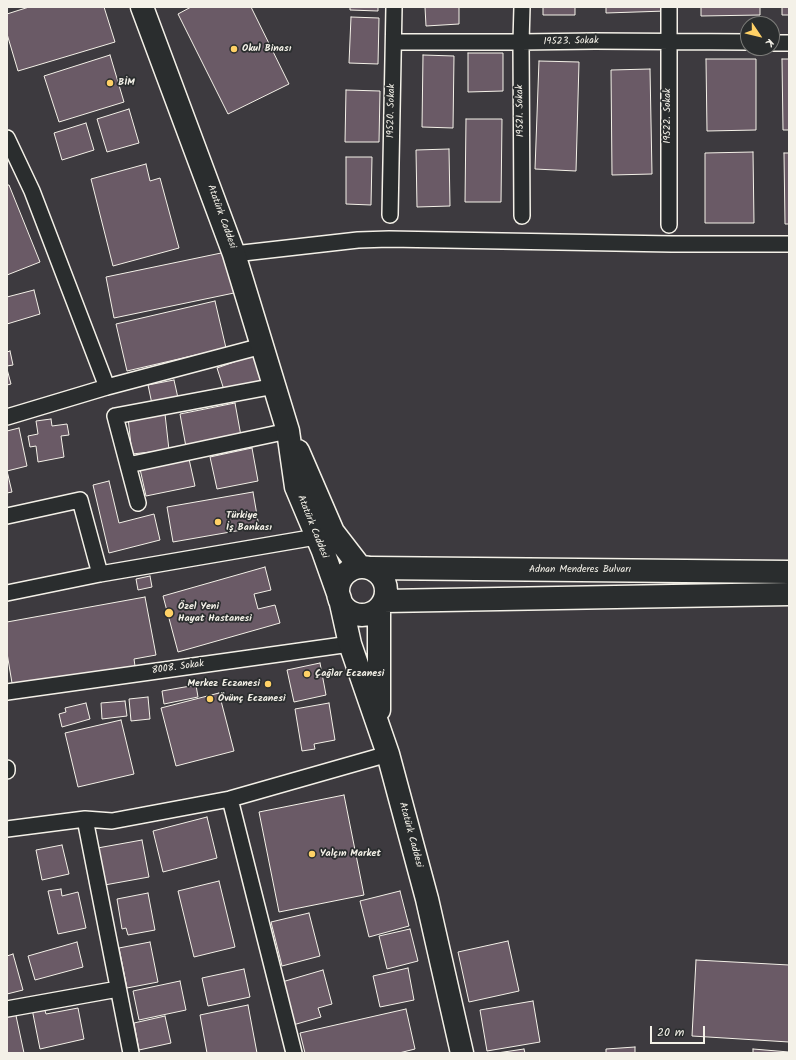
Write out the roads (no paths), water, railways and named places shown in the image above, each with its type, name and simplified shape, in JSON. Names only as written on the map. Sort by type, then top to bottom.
[{"type":"street","name":"Atatürk Caddesi","points":[[142,7],[234,254],[288,431],[296,487],[340,600],[350,644],[388,754],[427,899],[462,1053]]},
{"type":"street","name":"19520. Sokak","points":[[390,215],[394,7]]},
{"type":"street","name":"19521. Sokak","points":[[522,7],[522,216]]},
{"type":"street","name":"19522. Sokak","points":[[668,225],[669,7]]},
{"type":"street","name":"19523. Sokak","points":[[394,42],[740,42]]},
{"type":"street","points":[[7,138],[32,191],[107,387]]},
{"type":"street","points":[[234,254],[358,240],[389,239],[672,244],[789,244]]},
{"type":"street","points":[[7,417],[107,387],[262,346]]},
{"type":"street","points":[[138,503],[115,416],[275,386]]},
{"type":"street","points":[[128,465],[288,431],[309,475],[333,532],[365,568]]},
{"type":"street","points":[[7,516],[80,500],[100,574]]},
{"type":"street","points":[[7,593],[100,574],[316,537]]},
{"type":"street","points":[[379,727],[382,604],[386,594],[386,586],[383,578],[378,572],[355,567],[342,577],[338,592],[340,600],[350,612],[365,615],[373,612],[382,604],[789,594]]},
{"type":"street","name":"Adnan Menderes Bulvarı","points":[[365,568],[789,572]]},
{"type":"street","name":"8008. Sokak","points":[[7,692],[350,644]]},
{"type":"street","points":[[7,829],[85,819],[112,821],[230,799],[388,754]]},
{"type":"street","points":[[230,799],[294,1053]]},
{"type":"street","points":[[85,819],[131,1053]]},
{"type":"street","points":[[7,1008],[118,988]]},
{"type":"place","name":"Okul Binası","points":[[234,49]]},
{"type":"place","name":"BİM","points":[[110,83]]},
{"type":"place","name":"Türkiye İş Bankası","points":[[218,522]]},
{"type":"place","name":"Özel Yeni Hayat Hastanesi","points":[[169,613]]},
{"type":"place","name":"Çağlar Eczanesi","points":[[307,674]]},
{"type":"place","name":"Merkez Eczanesi","points":[[268,684]]},
{"type":"place","name":"Övünç Eczanesi","points":[[210,699]]},
{"type":"place","name":"Yalçın Market","points":[[312,854]]}]
